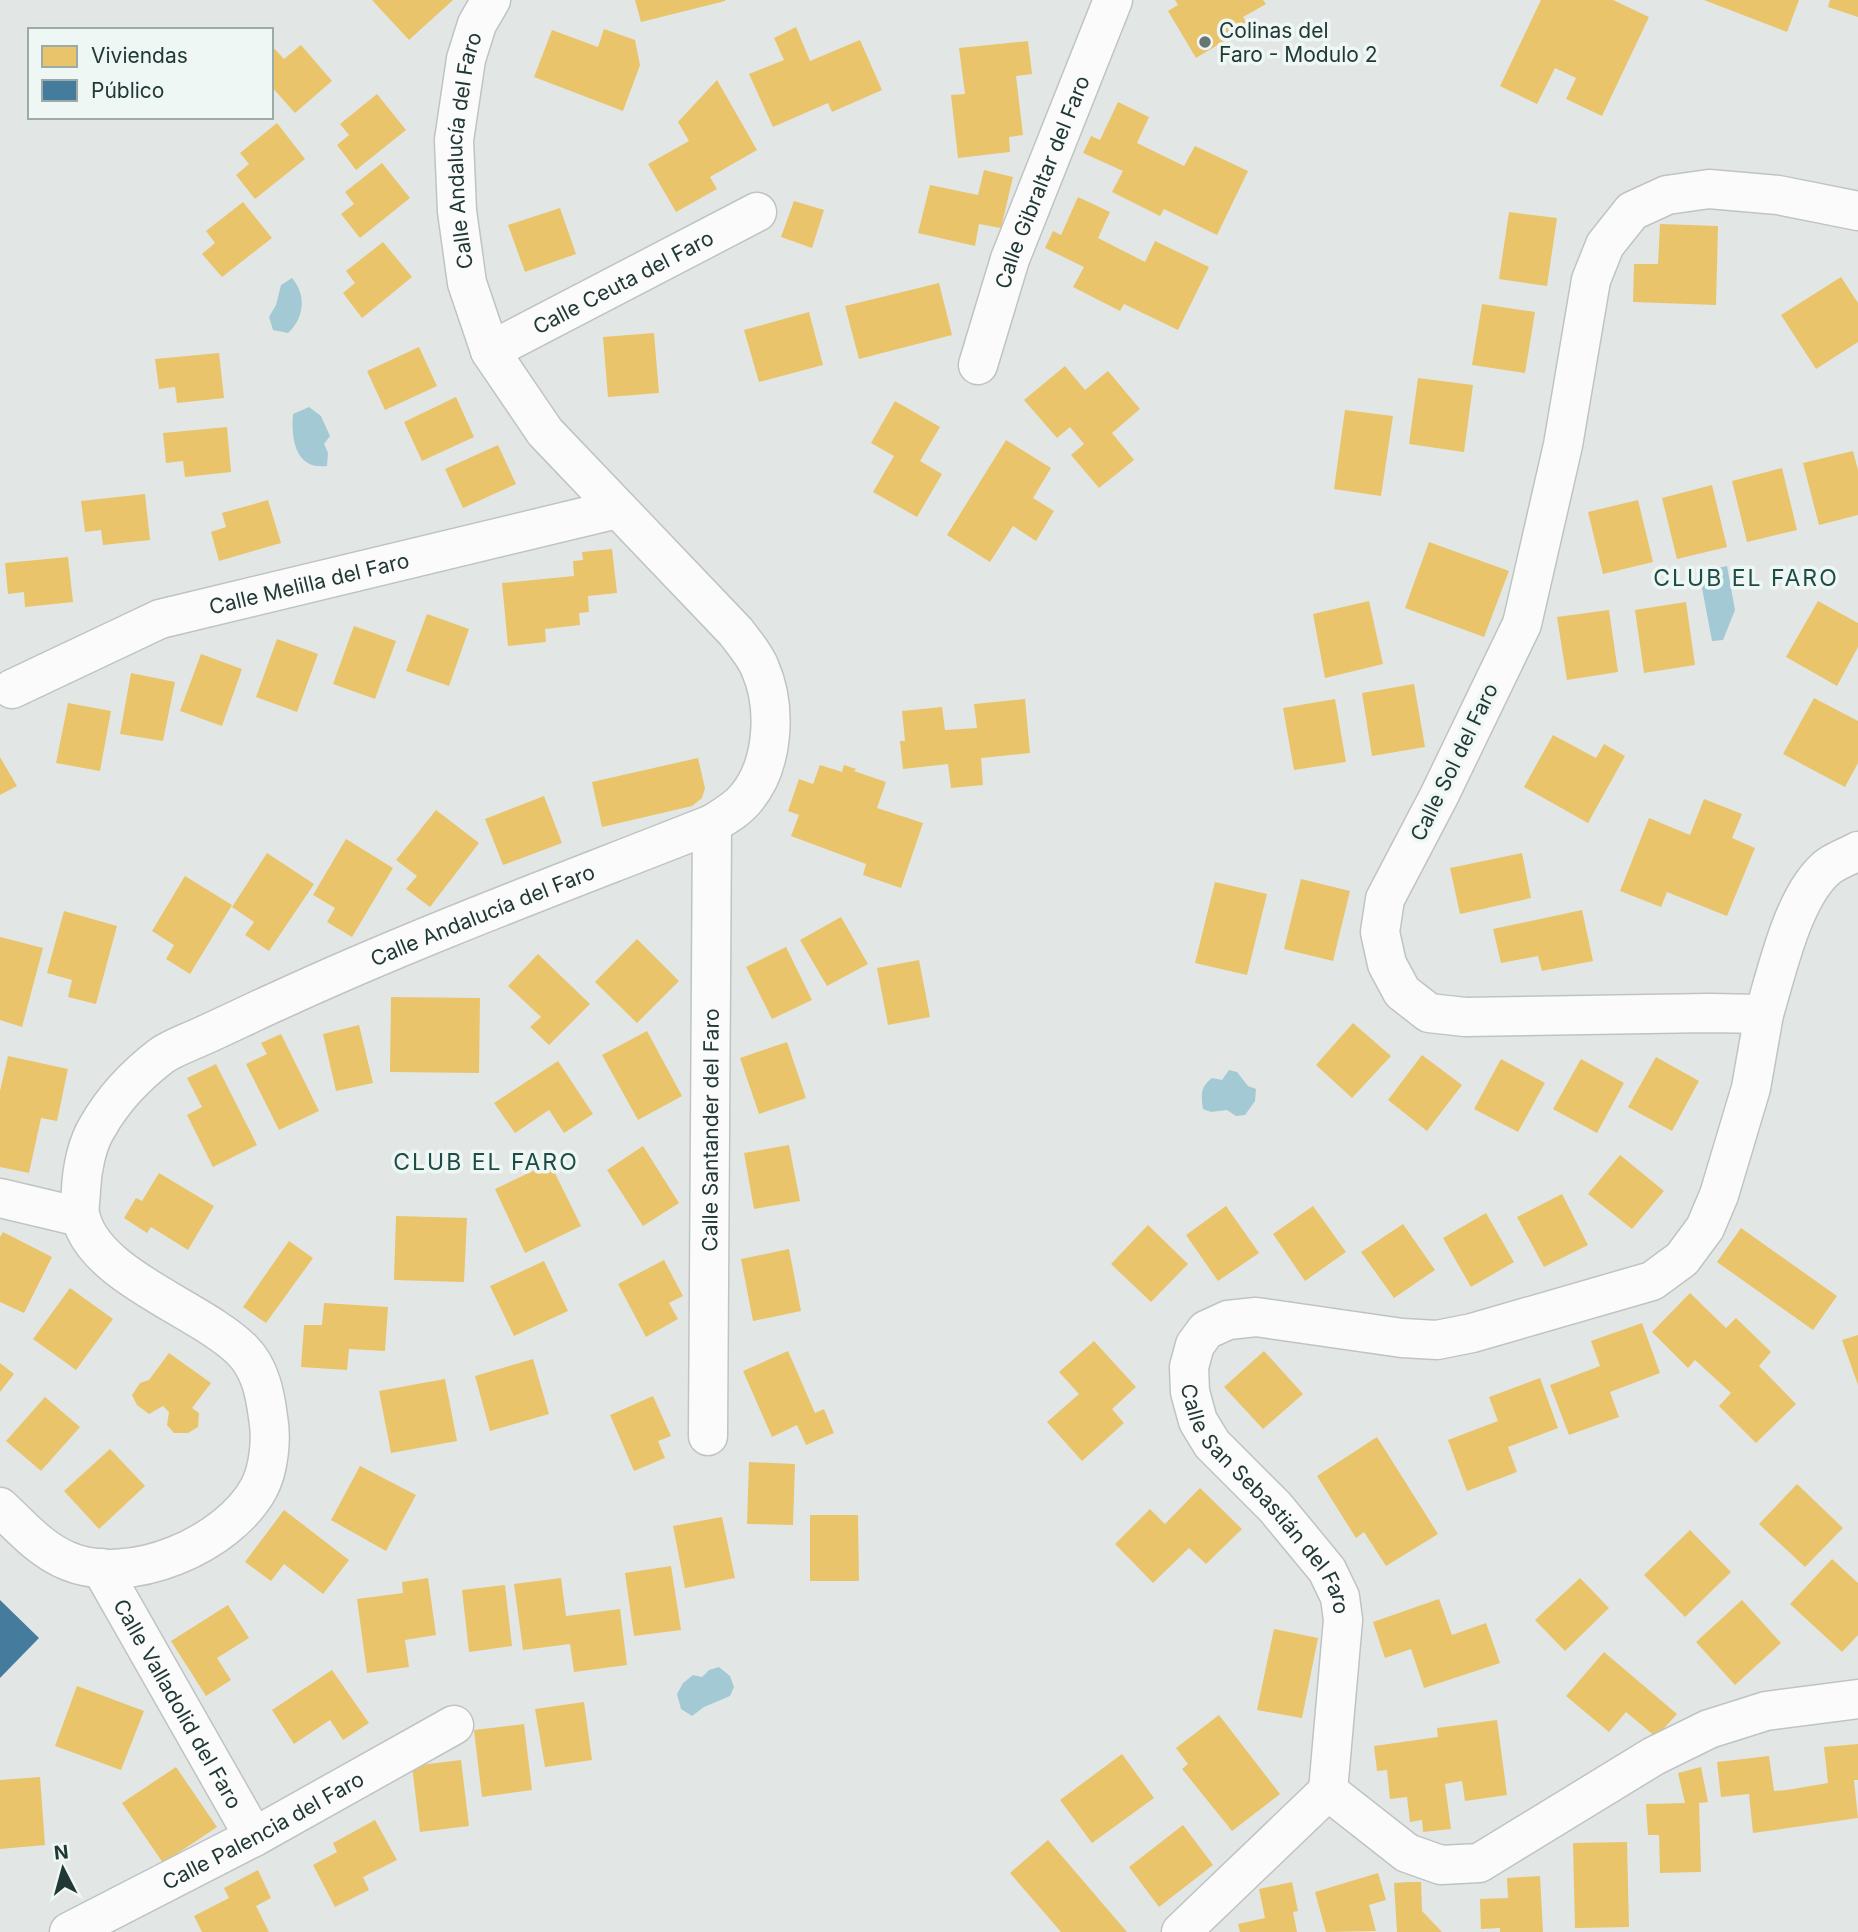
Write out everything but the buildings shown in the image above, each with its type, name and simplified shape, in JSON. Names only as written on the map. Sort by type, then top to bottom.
[{"type":"street","name":"Calle Andalucía del Faro","points":[[80,1217],[81,1174],[95,1129],[122,1090],[164,1054],[343,971],[712,824],[730,813],[747,797],[762,771],[769,742],[770,702],[760,667],[736,632],[545,432],[491,351],[467,283],[457,211],[454,140],[466,59],[477,24],[491,0]]},
{"type":"street","name":"Calle Gibraltar del Faro","points":[[978,365],[1010,258],[1113,0]]},
{"type":"street","name":"Calle Sol del Faro","points":[[1764,1014],[1465,1017],[1429,1013],[1402,992],[1387,964],[1380,932],[1385,900],[1522,625],[1563,445],[1591,280],[1605,245],[1632,211],[1667,195],[1709,189],[1778,195],[1858,212]]},
{"type":"street","name":"Calle Ceuta del Faro","points":[[491,351],[757,212]]},
{"type":"street","name":"Calle Melilla del Faro","points":[[12,689],[160,619],[617,509]]},
{"type":"street","name":"Calle Santander del Faro","points":[[708,1436],[712,824]]},
{"type":"street","points":[[1764,1014],[1792,924],[1809,891],[1828,867],[1858,851]]},
{"type":"street","name":"Calle San Sebastián del Faro","points":[[1328,1791],[1343,1620],[1340,1597],[1327,1570],[1275,1507],[1212,1444],[1198,1421],[1190,1392],[1189,1367],[1195,1345],[1206,1330],[1228,1320],[1256,1317],[1402,1338],[1437,1340],[1472,1333],[1652,1282],[1682,1259],[1706,1227],[1719,1195],[1751,1088],[1764,1014]]},
{"type":"street","points":[[0,1198],[80,1217],[95,1246],[130,1277],[243,1351],[261,1380],[269,1422],[268,1460],[260,1486],[242,1513],[208,1540],[172,1556],[135,1567],[102,1568],[69,1562],[41,1546],[0,1507]]},
{"type":"street","name":"Calle Valladolid del Faro","points":[[102,1568],[254,1837]]},
{"type":"street","points":[[1181,1932],[1328,1791],[1407,1853],[1441,1865],[1479,1863],[1654,1756],[1709,1729],[1766,1711],[1858,1699]]},
{"type":"street","name":"Calle Palencia del Faro","points":[[69,1932],[254,1837],[454,1725]]},
{"type":"water","points":[[292,278],[302,299],[300,314],[288,333],[273,330],[269,317],[276,305],[281,285]]},
{"type":"water","points":[[309,407],[321,416],[330,436],[324,444],[328,453],[327,466],[308,463],[297,451],[294,442],[293,414]]},
{"type":"water","points":[[1727,566],[1735,610],[1723,640],[1712,641],[1699,572]]},
{"type":"water","points":[[1229,1070],[1237,1072],[1248,1086],[1256,1089],[1255,1101],[1245,1115],[1236,1116],[1227,1110],[1211,1112],[1203,1109],[1202,1095],[1205,1085],[1212,1078],[1222,1080]]},
{"type":"water","points":[[719,1667],[730,1676],[734,1687],[730,1696],[704,1707],[692,1716],[681,1709],[677,1694],[683,1683],[693,1675],[702,1677],[709,1670]]},
{"type":"place","name":"Colinas del Faro - Modulo 2","points":[[1205,42]]},
{"type":"district","name":"CLUB EL FARO","points":[[1746,578]]},
{"type":"district","name":"CLUB EL FARO","points":[[486,1162]]}]
